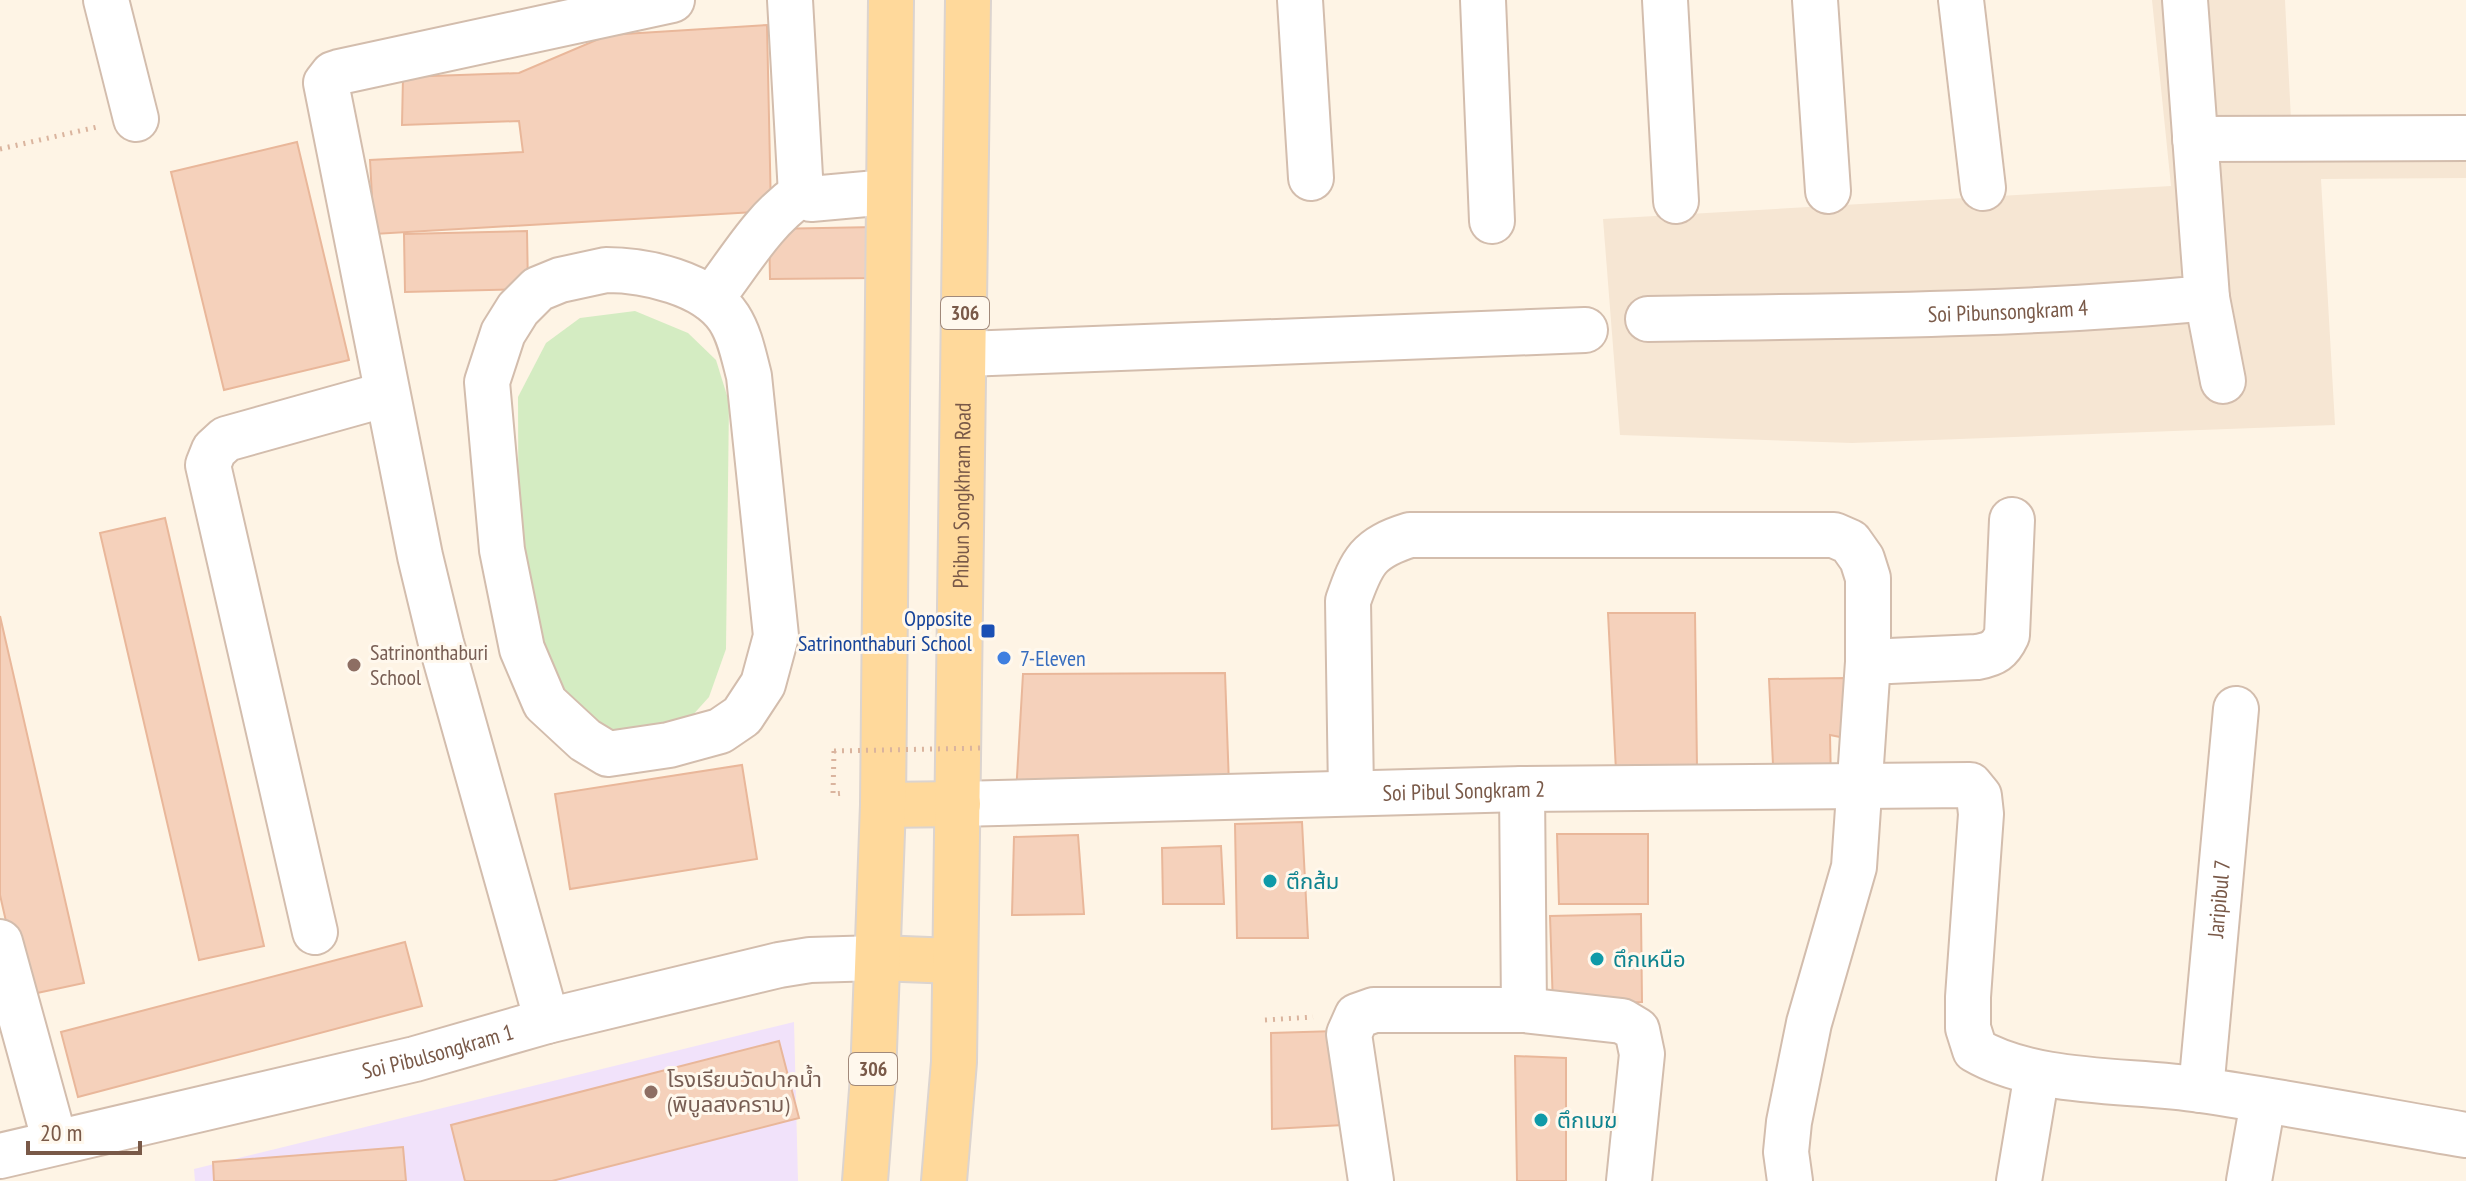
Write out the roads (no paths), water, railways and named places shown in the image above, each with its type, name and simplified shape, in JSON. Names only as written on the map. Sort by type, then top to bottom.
[{"type":"main road","name":"306","points":[[865,1181],[883,805],[891,0]]},
{"type":"main road","name":"Phibun Songkhram Road","points":[[944,1181],[954,1062],[968,0]]},
{"type":"main road","points":[[883,805],[958,804]]},
{"type":"main road","points":[[878,958],[954,961]]},
{"type":"street","points":[[106,0],[136,119]]},
{"type":"street","points":[[547,1021],[441,643],[420,556],[326,90],[329,78],[339,72],[672,0]]},
{"type":"street","points":[[790,0],[801,194]]},
{"type":"street","points":[[1300,0],[1311,178]]},
{"type":"street","points":[[1483,0],[1492,221]]},
{"type":"street","points":[[1665,0],[1676,201]]},
{"type":"street","points":[[1815,0],[1828,191]]},
{"type":"street","points":[[1961,0],[1983,188]]},
{"type":"street","points":[[2185,0],[2207,298],[2223,381]]},
{"type":"street","points":[[2195,139],[2466,138]]},
{"type":"street","points":[[801,194],[811,199],[888,192]]},
{"type":"street","points":[[711,299],[766,224],[801,194]]},
{"type":"street","points":[[606,270],[635,270],[663,277],[711,299],[728,317],[738,337],[749,376],[776,636],[771,662],[763,684],[742,716],[720,731],[669,745],[608,754],[585,740],[545,703],[522,649],[502,550],[487,382],[503,333],[518,309],[538,289],[560,280],[606,270]]},
{"type":"street","name":"Soi Pibunsongkram 4","points":[[1648,319],[1958,315],[2100,308],[2207,298]]},
{"type":"street","points":[[965,354],[1585,330]]},
{"type":"street","points":[[315,932],[208,465],[214,450],[226,439],[387,394]]},
{"type":"street","points":[[1868,662],[1977,657],[1992,655],[2001,648],[2007,635],[2012,520]]},
{"type":"street","points":[[1351,792],[1348,601],[1357,574],[1370,555],[1386,542],[1410,535],[1834,535],[1850,542],[1862,559],[1868,578],[1868,662],[1854,867],[1809,1023],[1789,1122],[1786,1152],[1790,1181]]},
{"type":"street","name":"Jaripibul 7","points":[[2201,1090],[2236,709]]},
{"type":"street","name":"Soi Pibul Songkram 2","points":[[958,804],[1351,792],[1970,785],[1979,796],[1981,814],[1968,1028],[1975,1050],[1990,1059],[2037,1073]]},
{"type":"street","points":[[1522,789],[1524,1010]]},
{"type":"street","points":[[0,942],[55,1142]]},
{"type":"street","name":"Soi Pibulsongkram 1","points":[[0,1156],[415,1059],[547,1021],[779,965],[810,960],[878,958]]},
{"type":"street","points":[[1371,1181],[1349,1034],[1357,1016],[1374,1010],[1524,1010],[1622,1021],[1637,1030],[1642,1054],[1629,1181]]},
{"type":"street","points":[[2019,1181],[2037,1073],[2201,1090],[2466,1135]]},
{"type":"street","points":[[2249,1181],[2263,1102]]},
{"type":"place","name":"Opposite Satrinonthaburi School","points":[[988,631]]},
{"type":"place","name":"7-Eleven","points":[[1004,658]]},
{"type":"place","name":"Satrinonthaburi School","points":[[354,665]]},
{"type":"place","name":"ตึกส้ม","points":[[1270,881]]},
{"type":"place","name":"ตึกเหนือ","points":[[1597,959]]},
{"type":"place","name":"โรงเรียนวัดปากน้ำ (พิบูลสงคราม)","points":[[651,1092]]},
{"type":"place","name":"ตึกเมฆ","points":[[1541,1120]]}]
